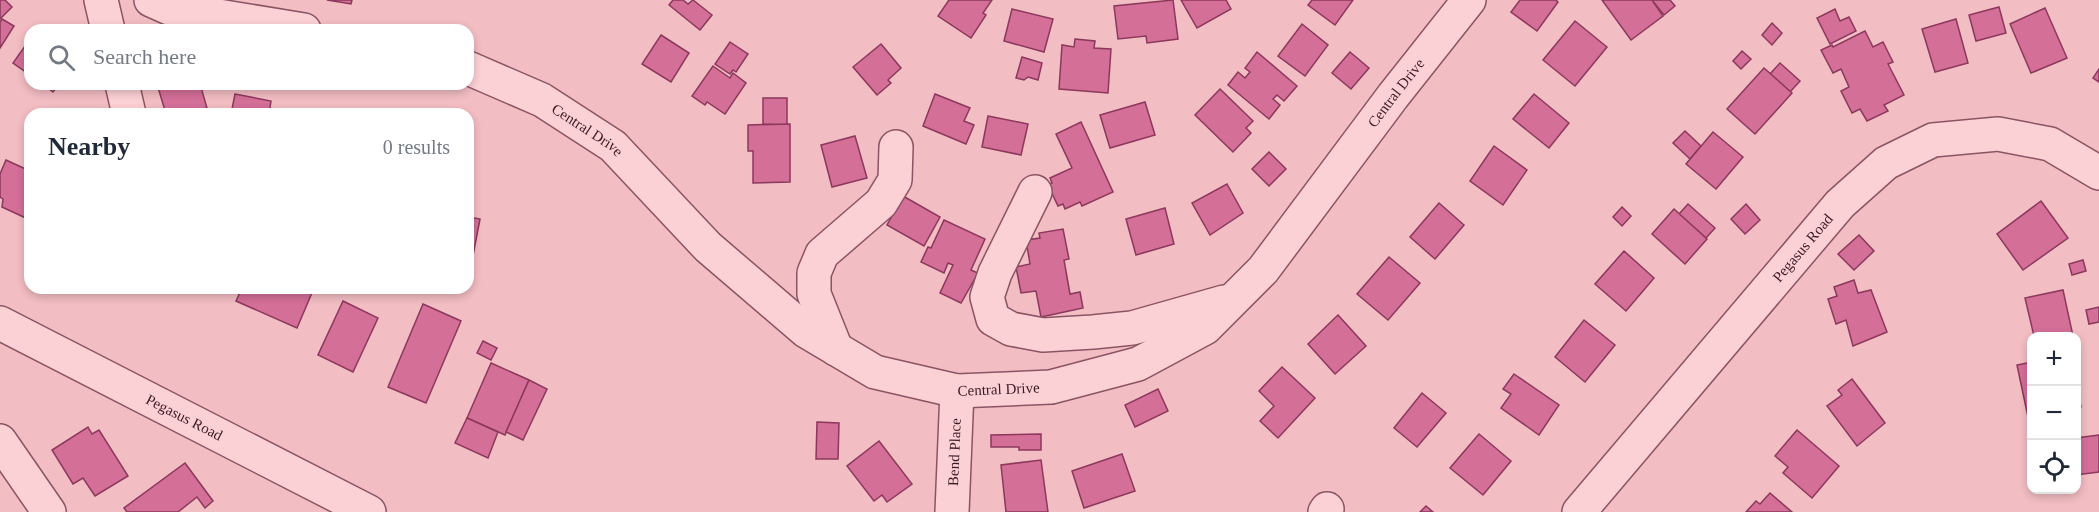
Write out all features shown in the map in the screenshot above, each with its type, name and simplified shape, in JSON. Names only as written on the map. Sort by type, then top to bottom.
[{"type":"street","points":[[100,0],[106,24]]},
{"type":"street","points":[[151,0],[169,8],[267,24]]},
{"type":"street","name":"Central Drive","points":[[474,71],[542,100],[613,146],[708,247],[806,332],[875,372],[957,391],[1052,387],[1138,364],[1205,328],[1263,270],[1393,96],[1469,0]]},
{"type":"street","points":[[123,90],[128,108]]},
{"type":"street","name":"Pegasus Road","points":[[1579,512],[1840,204],[1886,163],[1933,140],[1998,134],[2050,144],[2099,173]]},
{"type":"street","points":[[836,349],[814,294],[814,273],[822,254],[881,203],[895,180],[896,147]]},
{"type":"street","points":[[1035,192],[995,273],[987,297],[993,319],[1011,329],[1043,335],[1132,328],[1233,300]]},
{"type":"street","name":"Pegasus Road","points":[[0,323],[369,512]]},
{"type":"street","name":"Bend Place","points":[[952,512],[957,391]]},
{"type":"street","points":[[0,441],[49,512]]},
{"type":"building","points":[[0,0],[5,0],[12,7],[0,19]]},
{"type":"building","points":[[327,0],[352,0],[351,4]]},
{"type":"building","points":[[673,0],[683,0],[688,4],[693,0],[712,15],[700,30],[669,5]]},
{"type":"building","points":[[949,0],[992,0],[983,13],[986,15],[971,38],[938,16]]},
{"type":"building","points":[[1173,0],[1178,39],[1147,43],[1146,36],[1118,39],[1114,6]]},
{"type":"building","points":[[1181,0],[1226,0],[1231,9],[1197,28]]},
{"type":"building","points":[[1312,0],[1353,0],[1335,25],[1308,5]]},
{"type":"building","points":[[1520,0],[1556,0],[1558,2],[1537,31],[1511,12]]},
{"type":"building","points":[[1602,0],[1652,0],[1663,16],[1631,40]]},
{"type":"building","points":[[1652,0],[1670,0],[1675,6],[1664,15]]},
{"type":"building","points":[[1999,7],[2006,33],[1976,41],[1969,15]]},
{"type":"building","points":[[2045,8],[2067,58],[2031,73],[2010,24]]},
{"type":"building","points":[[1012,9],[1053,19],[1044,52],[1004,41]]},
{"type":"building","points":[[1835,9],[1840,21],[1849,17],[1856,31],[1830,44],[1817,18]]},
{"type":"building","points":[[2,19],[14,26],[0,48],[0,22]]},
{"type":"building","points":[[1956,19],[1968,63],[1935,72],[1922,29]]},
{"type":"building","points":[[1575,21],[1607,47],[1575,86],[1543,60]]},
{"type":"building","points":[[1772,23],[1782,33],[1772,45],[1762,35]]},
{"type":"building","points":[[1302,24],[1328,45],[1305,76],[1278,56]]},
{"type":"building","points":[[1865,31],[1873,47],[1883,42],[1893,62],[1888,64],[1904,95],[1884,105],[1888,111],[1867,121],[1860,109],[1852,113],[1841,91],[1849,87],[1841,69],[1833,73],[1821,50],[1832,45],[1833,47]]},
{"type":"building","points":[[661,35],[689,53],[671,82],[642,64]]},
{"type":"building","points":[[1075,39],[1095,41],[1094,48],[1111,49],[1108,93],[1059,89],[1062,45],[1074,47]]},
{"type":"building","points":[[730,42],[748,54],[736,72],[733,70],[730,74],[715,64]]},
{"type":"building","points":[[881,44],[901,68],[888,80],[891,83],[877,95],[853,67]]},
{"type":"building","points":[[24,47],[24,71],[13,63]]},
{"type":"building","points":[[1742,51],[1751,59],[1741,69],[1733,61]]},
{"type":"building","points":[[1257,52],[1297,86],[1284,101],[1277,95],[1273,99],[1280,105],[1269,119],[1228,85],[1238,72],[1245,78],[1250,72],[1245,68]]},
{"type":"building","points":[[1350,52],[1369,68],[1351,89],[1332,73]]},
{"type":"building","points":[[1022,57],[1042,63],[1038,80],[1028,77],[1024,80],[1016,78]]},
{"type":"building","points":[[1780,63],[1800,81],[1790,92],[1770,74]]},
{"type":"building","points":[[713,66],[730,78],[733,73],[746,83],[725,114],[707,102],[705,105],[692,96]]},
{"type":"building","points":[[1764,68],[1792,93],[1755,134],[1727,109]]},
{"type":"building","points":[[2099,69],[2099,82],[2093,78]]},
{"type":"building","points":[[1220,89],[1253,121],[1246,128],[1251,133],[1233,152],[1195,115]]},
{"type":"building","points":[[159,90],[202,90],[207,108],[164,108]]},
{"type":"building","points":[[235,94],[271,101],[270,108],[232,108]]},
{"type":"building","points":[[935,94],[970,108],[964,121],[974,125],[966,144],[923,126]]},
{"type":"building","points":[[1534,94],[1569,123],[1549,148],[1513,119]]},
{"type":"building","points":[[763,98],[787,98],[787,125],[763,124]]},
{"type":"building","points":[[1145,102],[1155,135],[1110,148],[1100,115]]},
{"type":"building","points":[[988,116],[1028,124],[1021,155],[982,147]]},
{"type":"building","points":[[1081,122],[1113,192],[1082,206],[1080,202],[1065,209],[1063,204],[1058,206],[1048,185],[1052,183],[1050,178],[1072,168],[1056,134]]},
{"type":"building","points":[[790,124],[790,182],[753,183],[753,151],[748,151],[748,125]]},
{"type":"building","points":[[1685,131],[1701,146],[1690,159],[1673,143]]},
{"type":"building","points":[[1713,132],[1743,157],[1716,189],[1686,164]]},
{"type":"building","points":[[855,136],[867,178],[832,187],[821,145]]},
{"type":"building","points":[[1494,146],[1527,170],[1503,205],[1470,181]]},
{"type":"building","points":[[1269,152],[1286,169],[1269,186],[1252,169]]},
{"type":"building","points":[[6,160],[24,168],[24,217],[2,207],[0,174]]},
{"type":"building","points":[[1227,184],[1243,213],[1210,235],[1192,203]]},
{"type":"building","points":[[903,196],[940,217],[924,246],[887,225]]},
{"type":"building","points":[[2041,201],[2068,238],[2023,270],[1997,234]]},
{"type":"building","points":[[1439,203],[1464,225],[1435,259],[1410,237]]},
{"type":"building","points":[[1688,204],[1715,228],[1706,238],[1679,214]]},
{"type":"building","points":[[1746,204],[1760,220],[1745,234],[1731,219]]},
{"type":"building","points":[[1622,207],[1631,216],[1622,226],[1613,217]]},
{"type":"building","points":[[1165,208],[1174,244],[1136,255],[1126,219]]},
{"type":"building","points":[[1674,209],[1707,239],[1685,264],[1652,234]]},
{"type":"building","points":[[474,218],[480,219],[474,250]]},
{"type":"building","points":[[944,220],[985,239],[971,270],[978,273],[961,303],[940,293],[953,265],[948,263],[944,273],[921,262],[928,247],[931,248]]},
{"type":"building","points":[[1063,229],[1069,259],[1064,260],[1070,294],[1080,292],[1083,308],[1041,317],[1036,291],[1021,293],[1016,267],[1030,264],[1026,240],[1040,238],[1039,233]]},
{"type":"building","points":[[1859,235],[1874,251],[1854,270],[1838,254]]},
{"type":"building","points":[[1624,251],[1654,278],[1626,311],[1595,284]]},
{"type":"building","points":[[1389,257],[1420,283],[1388,320],[1357,294]]},
{"type":"building","points":[[2083,260],[2086,271],[2072,275],[2069,264]]},
{"type":"building","points":[[1854,280],[1858,293],[1871,290],[1887,332],[1853,346],[1846,320],[1836,324],[1828,299],[1837,296],[1834,287]]},
{"type":"building","points":[[2063,290],[2072,332],[2033,332],[2025,298]]},
{"type":"building","points":[[239,294],[311,294],[297,328],[236,301]]},
{"type":"building","points":[[343,301],[378,318],[353,372],[318,355]]},
{"type":"building","points":[[423,304],[461,321],[426,403],[388,387]]},
{"type":"building","points":[[2099,307],[2099,322],[2089,324],[2086,310]]},
{"type":"building","points":[[1338,315],[1366,346],[1335,374],[1308,344]]},
{"type":"building","points":[[1584,320],[1615,345],[1585,382],[1555,357]]},
{"type":"building","points":[[483,341],[497,348],[491,360],[477,353]]},
{"type":"building","points":[[491,363],[529,380],[505,435],[467,418]]},
{"type":"building","points":[[2027,363],[2027,412],[2017,365]]},
{"type":"building","points":[[1282,367],[1315,398],[1278,438],[1260,421],[1274,406],[1259,391]]},
{"type":"building","points":[[1514,374],[1559,405],[1539,435],[1501,408],[1511,394],[1503,389]]},
{"type":"building","points":[[1852,379],[1885,423],[1857,446],[1827,406],[1842,395],[1838,390]]},
{"type":"building","points":[[529,380],[547,389],[523,440],[506,432]]},
{"type":"building","points":[[1158,389],[1168,411],[1135,427],[1125,405]]},
{"type":"building","points":[[1422,393],[1446,413],[1417,447],[1394,428]]},
{"type":"building","points":[[467,418],[498,432],[488,458],[455,443]]},
{"type":"building","points":[[817,422],[839,423],[838,459],[816,459]]},
{"type":"building","points":[[88,427],[92,434],[99,430],[128,476],[95,496],[83,478],[73,484],[52,450]]},
{"type":"building","points":[[1797,430],[1839,466],[1812,498],[1783,473],[1788,467],[1775,456]]},
{"type":"building","points":[[1041,434],[1041,450],[991,447],[991,435]]},
{"type":"building","points":[[1479,434],[1511,461],[1483,495],[1450,468]]},
{"type":"building","points":[[2099,435],[2099,472],[2081,474],[2081,437]]},
{"type":"building","points":[[879,441],[912,484],[887,502],[882,495],[874,501],[847,466]]},
{"type":"building","points":[[1122,454],[1135,491],[1084,508],[1072,471]]},
{"type":"building","points":[[1041,460],[1048,512],[1006,512],[1001,465]]},
{"type":"building","points":[[185,463],[213,501],[205,508],[197,497],[178,512],[127,512],[124,508]]},
{"type":"building","points":[[1770,493],[1792,512],[1746,512],[1756,501],[1760,504]]},
{"type":"building","points":[[1426,506],[1433,512],[1420,512]]}]
